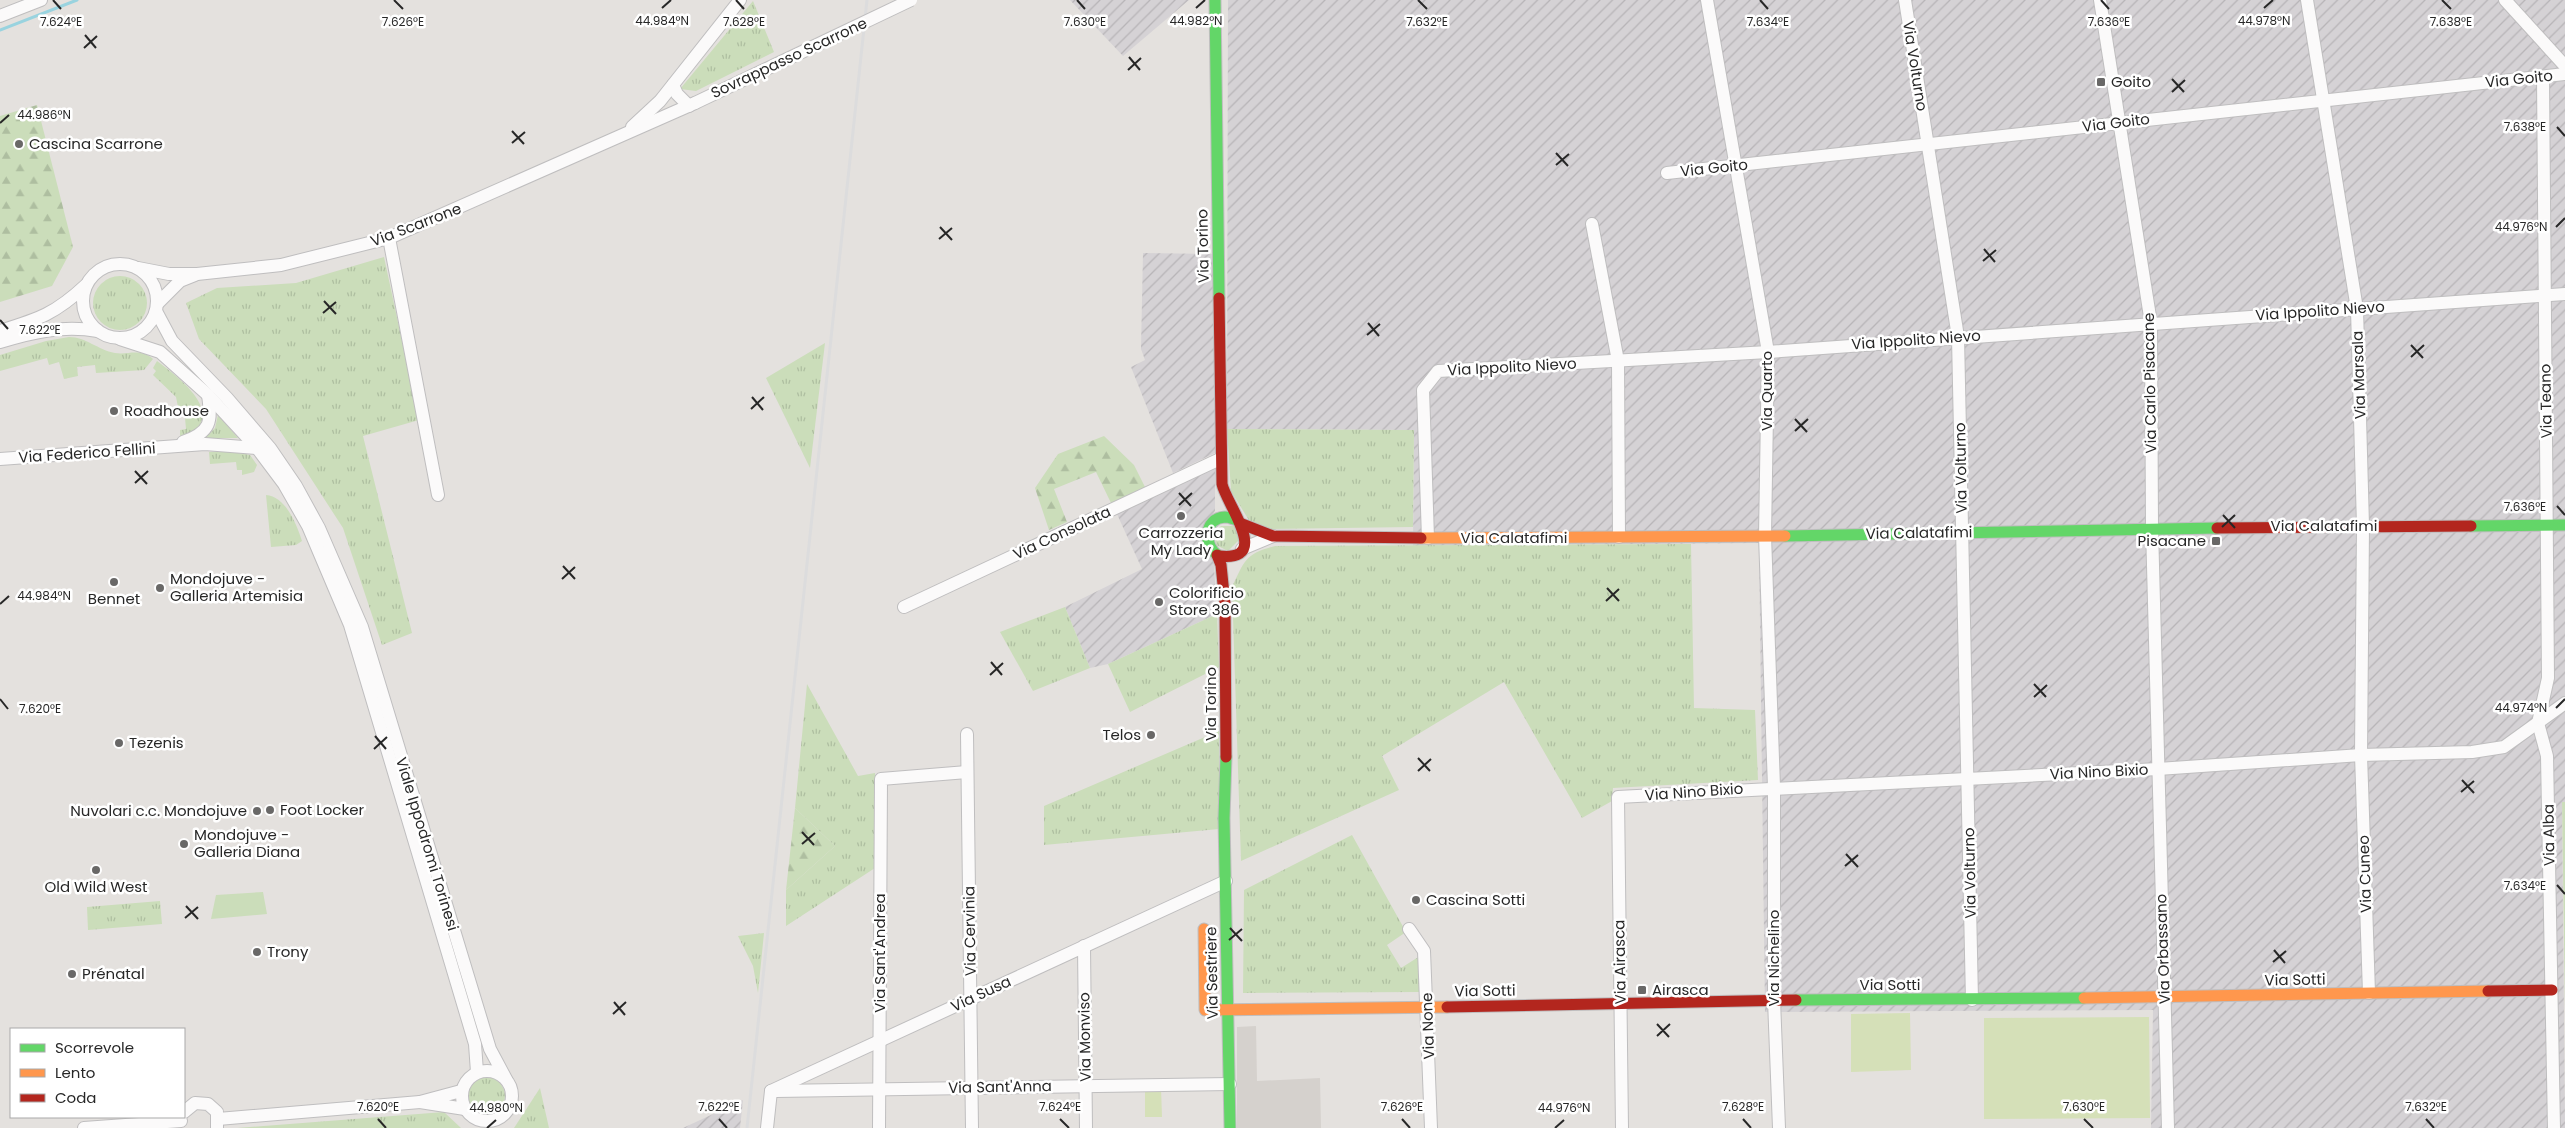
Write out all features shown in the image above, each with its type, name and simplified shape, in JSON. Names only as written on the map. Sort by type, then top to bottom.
[{"type":"street","points":[[0,10],[0,16],[40,0]]},
{"type":"street","name":"Via Scarrone","points":[[622,135],[660,101],[740,0]]},
{"type":"street","name":"Sovrappasso Scarrone","points":[[692,104],[911,0]]},
{"type":"street","name":"Via Torino","points":[[1215,0],[1220,458],[1224,492],[1220,510],[1209,527],[1206,540],[1222,565],[1225,590],[1227,724],[1224,818]]},
{"type":"street","name":"Via Quarto","points":[[1707,0],[1768,352],[1765,536],[1774,787]]},
{"type":"street","name":"Via Volturno","points":[[1905,0],[1958,337],[1972,1000]]},
{"type":"street","name":"Via Carlo Pisacane","points":[[2100,0],[2151,323],[2152,528],[2158,769]]},
{"type":"street","name":"Via Marsala","points":[[2307,0],[2357,309],[2363,526],[2361,754]]},
{"type":"street","points":[[2505,0],[2565,66]]},
{"type":"street","name":"Via Goito","points":[[1668,173],[2565,74]]},
{"type":"street","name":"Via Teano","points":[[2538,723],[2548,678],[2543,77]]},
{"type":"street","points":[[673,85],[677,94],[692,104]]},
{"type":"street","name":"Via Scarrone","points":[[138,268],[169,274],[197,274],[281,266],[389,238],[692,104]]},
{"type":"street","points":[[1592,224],[1618,361],[1618,537]]},
{"type":"street","points":[[389,238],[438,495]]},
{"type":"street","points":[[0,331],[43,318],[60,308],[100,270],[116,264],[138,268],[153,283],[157,307],[151,322],[143,330],[132,336],[108,337],[98,331],[90,324],[83,304],[88,283]]},
{"type":"street","name":"Via Scarrone","points":[[157,307],[180,281],[197,274]]},
{"type":"street","name":"Via Ippolito Nievo","points":[[1428,538],[1423,390],[1438,371],[1768,352],[2565,294]]},
{"type":"street","name":"Viale Ippodromi Torinesi","points":[[157,307],[172,341],[227,398],[270,448],[296,486],[320,528],[362,627],[490,1049],[506,1079]]},
{"type":"street","points":[[0,342],[56,328],[75,327],[98,331]]},
{"type":"street","name":"Viale Ippodromi Torinesi","points":[[120,338],[160,352],[208,395],[257,448],[284,484],[308,526],[350,626],[475,1044],[477,1072]]},
{"type":"street","name":"Via Federico Fellini","points":[[173,446],[204,432],[210,414],[208,395]]},
{"type":"street","name":"Via Federico Fellini","points":[[0,459],[213,444],[257,448]]},
{"type":"street","name":"Via Consolata","points":[[904,607],[1220,458]]},
{"type":"street","name":"Via Torino","points":[[1224,492],[1246,536],[1225,590]]},
{"type":"street","points":[[1213,522],[1225,517],[1240,522]]},
{"type":"street","name":"Via Calatafimi","points":[[1240,522],[1272,536],[1428,538],[1765,536],[2152,528],[2565,525]]},
{"type":"street","name":"Via Calatafimi","points":[[1240,552],[1272,536]]},
{"type":"street","points":[[1217,555],[1231,557],[1240,552]]},
{"type":"street","name":"Via Nino Bixio","points":[[1618,797],[1774,787],[2158,769],[2361,754],[2472,752],[2504,747],[2565,703]]},
{"type":"street","name":"Via Alba","points":[[2538,723],[2547,756],[2554,1128]]},
{"type":"street","name":"Via Cervinia","points":[[967,734],[972,1128]]},
{"type":"street","name":"Via Cuneo","points":[[2361,754],[2369,993]]},
{"type":"street","name":"Via Orbassano","points":[[2158,769],[2168,1128]]},
{"type":"street","name":"Via Sant'Andrea","points":[[879,1128],[881,779],[967,772]]},
{"type":"street","name":"Via Nichelino","points":[[1774,787],[1774,1000],[1779,1128]]},
{"type":"street","name":"Via Airasca","points":[[1618,797],[1622,1128]]},
{"type":"street","name":"Via Sestriere","points":[[1224,818],[1230,1128]]},
{"type":"street","name":"Via Susa","points":[[771,1091],[1226,881]]},
{"type":"street","name":"Via None","points":[[1409,929],[1424,951],[1428,1007],[1431,1128]]},
{"type":"street","name":"Via Sotti","points":[[1204,930],[1205,1010],[1774,1000],[1972,1000],[2552,990]]},
{"type":"street","name":"Via Monviso","points":[[1084,946],[1086,1128]]},
{"type":"street","points":[[503,1128],[504,1114],[512,1101],[510,1086],[506,1079],[493,1071],[477,1072],[470,1076],[462,1091],[461,1099],[465,1109],[480,1124],[504,1114]]},
{"type":"street","name":"Via Sant'Anna","points":[[771,1091],[1230,1084]]},
{"type":"street","points":[[185,1114],[190,1105],[202,1102],[213,1107],[217,1123],[420,1102],[462,1091]]},
{"type":"street","points":[[767,1128],[771,1091]]},
{"type":"street","points":[[420,1102],[465,1109]]},
{"type":"street","points":[[84,1128],[182,1119]]},
{"type":"shaded area","points":[[1070,0],[1189,0],[1123,56]]},
{"type":"shaded area","points":[[1228,0],[2565,0],[2565,802],[2562,803],[2565,1128],[2151,1128],[2153,1010],[1765,1012],[1759,543],[1413,546],[1414,430],[1227,429]]},
{"type":"shaded area","points":[[1143,253],[1214,254],[1215,453],[1173,473],[1131,367],[1145,360],[1141,349]]},
{"type":"shaded area","points":[[1215,464],[1215,511],[1204,526],[1214,566],[1217,614],[1108,664],[1090,668],[1065,607],[1142,569],[1116,512]]},
{"type":"shaded area","points":[[1256,1026],[1257,1081],[1320,1078],[1321,1128],[1237,1128],[1237,1027]]},
{"type":"shaded area","points":[[743,1100],[740,1128],[683,1128]]},
{"type":"green space","points":[[753,1],[774,52],[696,91],[680,89]]},
{"type":"green space","points":[[37,105],[73,247],[52,286],[0,302],[0,116]]},
{"type":"green space","points":[[384,257],[419,420],[363,436],[412,633],[382,645],[343,528],[266,409],[199,339],[186,303],[217,288],[296,283]]},
{"type":"green space","points":[[115,276],[125,276],[135,280],[143,288],[147,303],[143,318],[135,326],[125,330],[115,330],[105,326],[97,318],[93,308],[93,298],[97,288],[105,280]]},
{"type":"green space","points":[[69,337],[81,339],[115,353],[139,353],[153,359],[144,370],[96,373],[95,365],[77,367],[78,376],[64,379],[59,362],[49,365],[47,358],[0,371],[0,355],[46,341]]},
{"type":"green space","points":[[825,343],[810,468],[766,378]]},
{"type":"green space","points":[[157,361],[190,389],[201,407],[203,416],[200,425],[188,434],[180,436],[180,430],[186,429],[184,407],[178,407],[176,397],[153,375],[156,371],[153,368]]},
{"type":"green space","points":[[218,415],[238,438],[205,438],[215,428]]},
{"type":"green space","points":[[1227,429],[1414,430],[1413,527],[1266,529],[1250,522],[1231,491]]},
{"type":"green space","points":[[1104,436],[1134,465],[1145,487],[1111,503],[1096,472],[1054,489],[1067,522],[1049,530],[1035,488],[1058,454]]},
{"type":"green space","points":[[227,451],[250,455],[257,465],[254,472],[242,475],[242,470],[237,470],[236,462],[210,464],[209,452]]},
{"type":"green space","points":[[266,495],[279,500],[285,506],[297,526],[302,541],[296,545],[271,547]]},
{"type":"green space","points":[[1221,526],[1234,526],[1241,538],[1228,551],[1216,545],[1215,532]]},
{"type":"green space","points":[[1691,544],[1694,708],[1755,710],[1758,780],[1613,788],[1612,801],[1582,818],[1504,682],[1382,756],[1399,790],[1241,861],[1232,587],[1243,564],[1252,555],[1275,546]]},
{"type":"green space","points":[[1065,607],[1090,668],[1033,691],[1000,632]]},
{"type":"green space","points":[[1217,614],[1219,667],[1130,712],[1108,664]]},
{"type":"green space","points":[[807,684],[858,776],[875,773],[875,868],[786,926],[786,890],[835,846],[795,808]]},
{"type":"green space","points":[[1219,731],[1219,829],[1044,845],[1044,806]]},
{"type":"green space","points":[[2562,802],[2565,802],[2565,1008]]},
{"type":"green space","points":[[795,808],[835,846],[786,890]]},
{"type":"green space","points":[[1352,835],[1406,932],[1387,945],[1401,968],[1420,956],[1421,992],[1243,993],[1244,890]]},
{"type":"green space","points":[[263,892],[267,914],[211,919],[216,895]]},
{"type":"green space","points":[[160,901],[162,924],[88,930],[87,907]]},
{"type":"green space","points":[[764,933],[758,993],[753,966],[738,936]]},
{"type":"green space","points":[[1910,1013],[1911,1070],[1851,1072],[1851,1014]]},
{"type":"green space","points":[[2149,1017],[2150,1118],[1984,1119],[1984,1018]]},
{"type":"green space","points":[[486,1077],[499,1083],[505,1096],[499,1109],[486,1115],[473,1109],[467,1096],[473,1083]]},
{"type":"green space","points":[[540,1088],[549,1128],[514,1128]]},
{"type":"green space","points":[[1161,1088],[1162,1117],[1145,1117],[1145,1089]]},
{"type":"green space","points":[[444,1112],[461,1128],[237,1128]]},
{"type":"waterway","points":[[0,30],[77,0]]},
{"type":"railway","points":[[747,1128],[867,0]]},
{"type":"traffic: fast","points":[[1215,0],[1219,298]]},
{"type":"traffic: fast","points":[[1219,556],[1210,546],[1208,540],[1209,527],[1218,519],[1226,517],[1237,520]]},
{"type":"traffic: fast","points":[[2471,526],[2565,525]]},
{"type":"traffic: fast","points":[[1785,536],[2217,528]]},
{"type":"traffic: fast","points":[[1226,757],[1224,818],[1230,1128]]},
{"type":"traffic: fast","points":[[1796,1000],[2084,998]]},
{"type":"traffic: slow","points":[[1421,538],[1785,536]]},
{"type":"traffic: slow","points":[[1204,929],[1205,1010],[1447,1007]]},
{"type":"traffic: slow","points":[[2084,998],[2488,991]]},
{"type":"traffic: jam","points":[[1219,298],[1222,484],[1237,517],[1245,541],[1243,550],[1235,555],[1219,556]]},
{"type":"traffic: jam","points":[[1242,524],[1273,536],[1421,538]]},
{"type":"traffic: jam","points":[[2217,528],[2471,526]]},
{"type":"traffic: jam","points":[[1217,555],[1221,565],[1225,604],[1226,757]]},
{"type":"traffic: jam","points":[[2488,991],[2552,990]]},
{"type":"traffic: jam","points":[[1447,1007],[1796,1000]]},
{"type":"place","name":"Goito","points":[[2101,82]]},
{"type":"place","name":"Cascina Scarrone","points":[[19,144]]},
{"type":"place","name":"Roadhouse","points":[[114,411]]},
{"type":"place","name":"Carrozzeria My Lady","points":[[1181,516]]},
{"type":"place","name":"Pisacane","points":[[2216,541]]},
{"type":"place","name":"Bennet","points":[[114,582]]},
{"type":"place","name":"Mondojuve - Galleria Artemisia","points":[[160,588]]},
{"type":"place","name":"Colorificio Store 386","points":[[1159,602]]},
{"type":"place","name":"Telos","points":[[1151,735]]},
{"type":"place","name":"Tezenis","points":[[119,743]]},
{"type":"place","name":"Foot Locker","points":[[270,810]]},
{"type":"place","name":"Nuvolari c.c. Mondojuve","points":[[257,811]]},
{"type":"place","name":"Mondojuve - Galleria Diana","points":[[184,844]]},
{"type":"place","name":"Old Wild West","points":[[96,870]]},
{"type":"place","name":"Cascina Sotti","points":[[1416,900]]},
{"type":"place","name":"Trony","points":[[257,952]]},
{"type":"place","name":"Prénatal","points":[[72,974]]},
{"type":"place","name":"Airasca","points":[[1642,990]]}]
